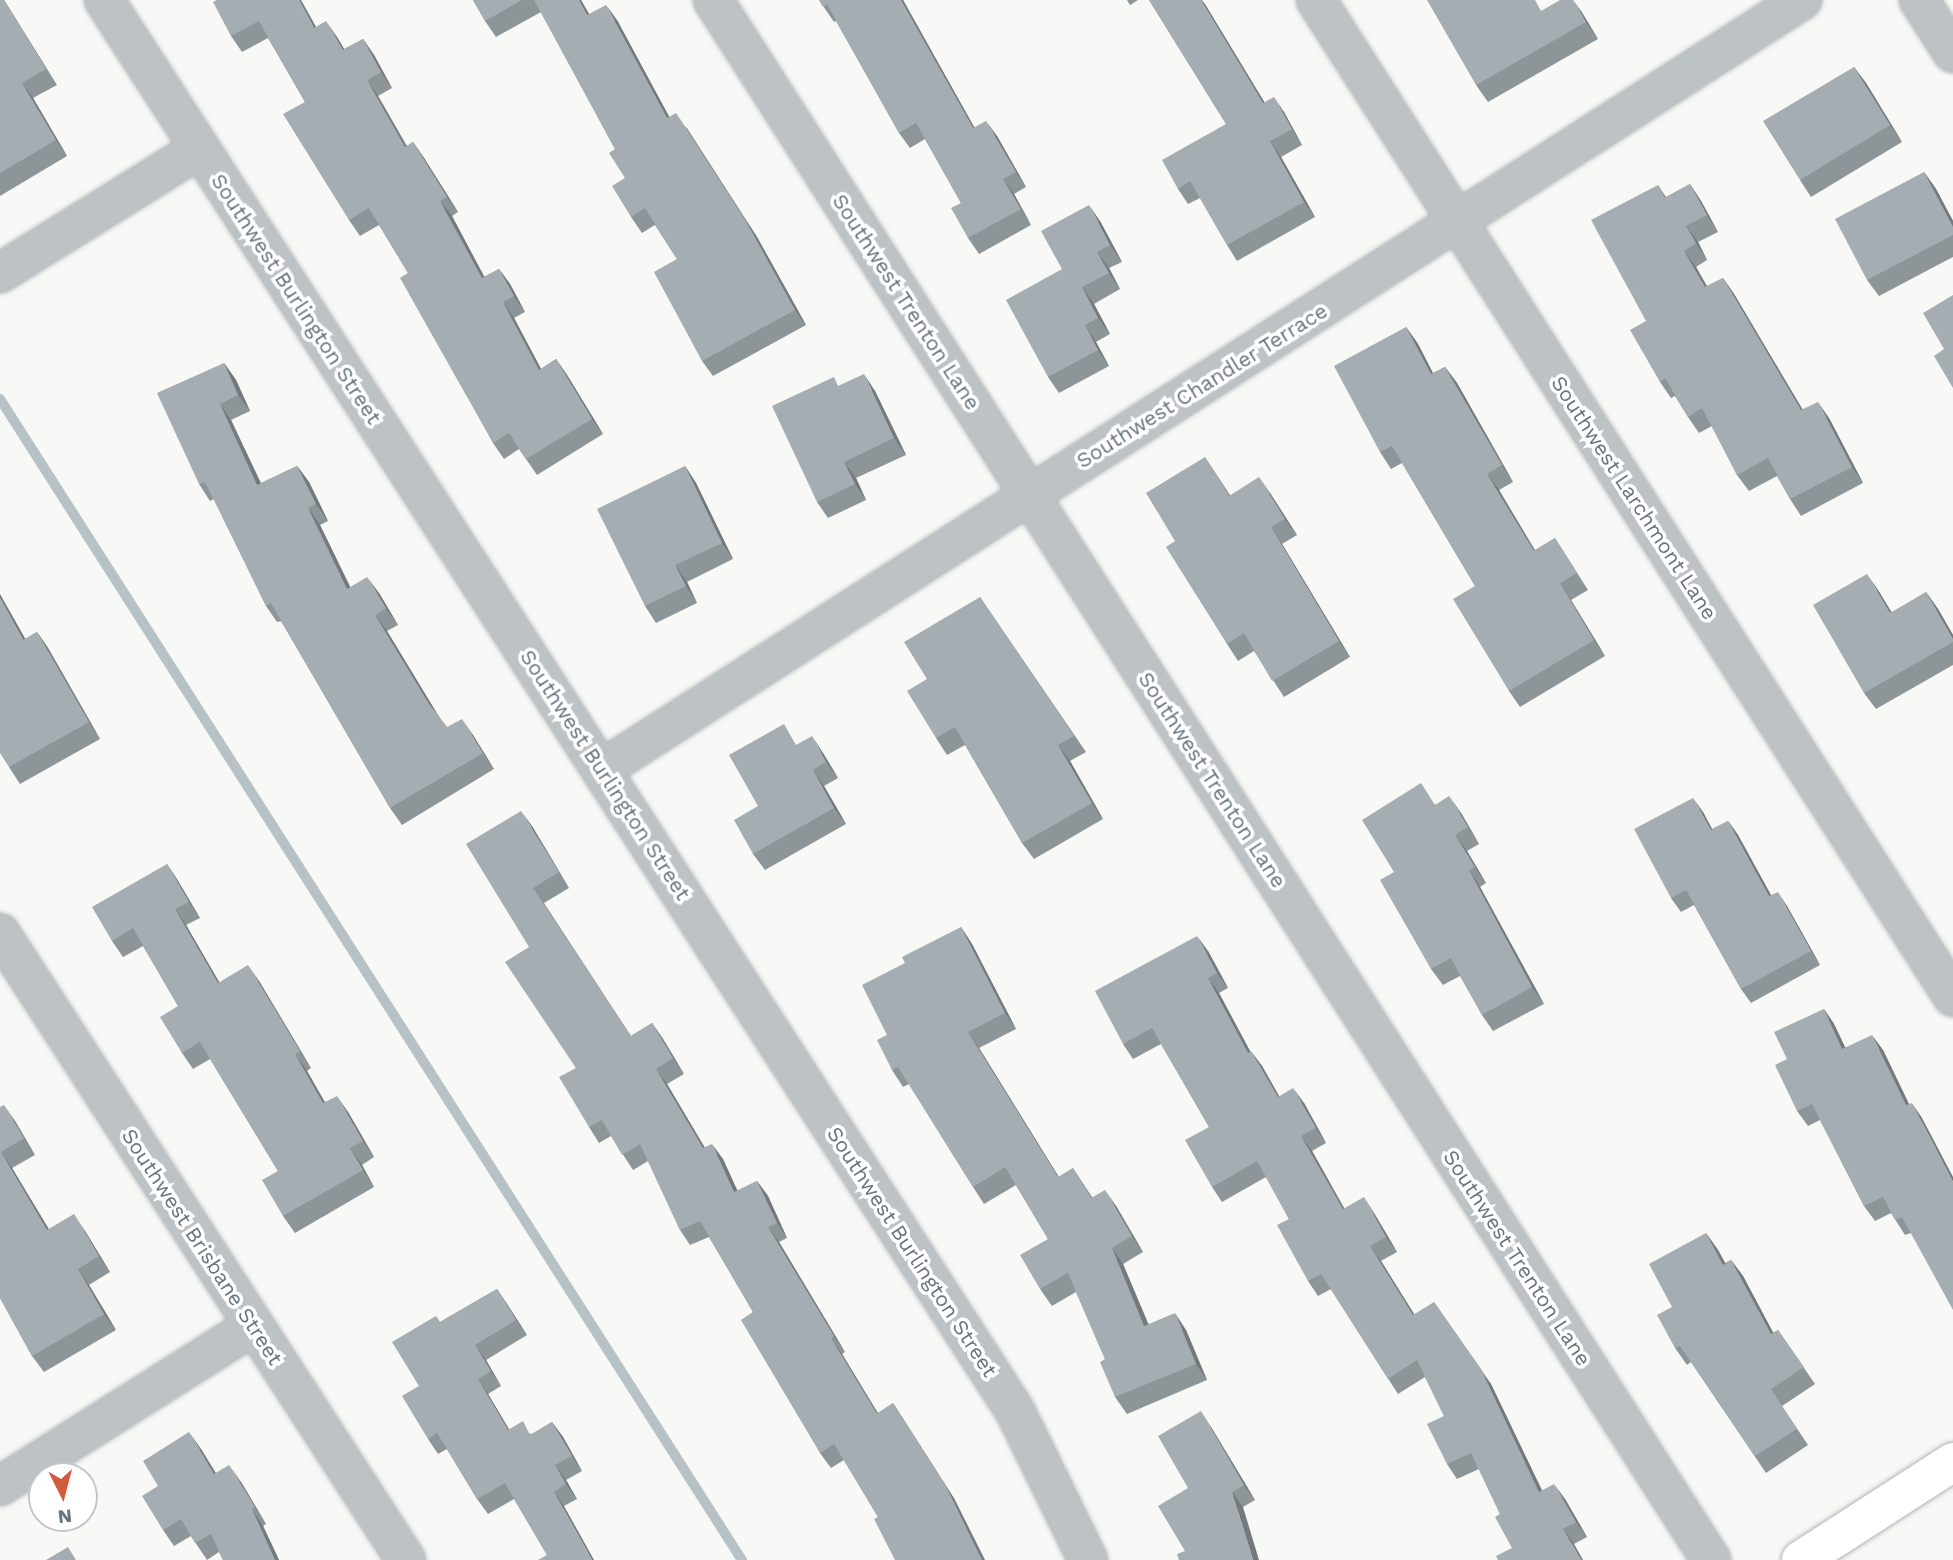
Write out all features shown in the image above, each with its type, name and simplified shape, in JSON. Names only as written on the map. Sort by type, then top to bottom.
[{"type":"street","name":"Southwest Burlington Street","points":[[104,0],[1015,1411],[1088,1560]]},
{"type":"street","name":"Southwest Trenton Lane","points":[[713,0],[1711,1560]]},
{"type":"street","name":"Southwest Larchmont Lane","points":[[1316,0],[1953,997]]},
{"type":"street","name":"Southwest Chandler Terrace","points":[[601,770],[1029,495],[1459,224],[1802,0]]},
{"type":"street","points":[[1919,0],[1953,53]]},
{"type":"street","points":[[0,273],[199,149]]},
{"type":"street","name":"Southwest Brisbane Street","points":[[0,933],[407,1560]]},
{"type":"street","points":[[0,1486],[253,1326]]},
{"type":"street","points":[[1801,1560],[1953,1462]]},
{"type":"building","points":[[0,0],[3,0],[46,69],[22,83],[56,140],[0,173]]},
{"type":"building","points":[[299,0],[314,28],[326,21],[343,50],[363,39],[381,72],[367,80],[405,147],[413,142],[447,197],[440,201],[482,278],[499,269],[514,296],[503,302],[539,370],[556,359],[592,419],[526,459],[509,433],[493,443],[400,278],[408,273],[369,208],[349,220],[283,114],[305,102],[259,21],[231,36],[213,2]]},
{"type":"building","points":[[473,0],[522,0],[485,21]]},
{"type":"building","points":[[534,0],[579,0],[587,15],[606,5],[667,118],[676,113],[746,221],[795,310],[702,361],[654,272],[677,259],[645,208],[631,217],[612,186],[625,178],[609,153],[615,149]]},
{"type":"building","points":[[819,0],[901,0],[973,128],[986,121],[1016,172],[1003,179],[1021,209],[968,238],[951,208],[961,203],[916,123],[899,133],[827,4],[823,7]]},
{"type":"building","points":[[1149,0],[1201,0],[1263,103],[1274,97],[1292,129],[1270,141],[1304,202],[1227,245],[1190,181],[1178,189],[1162,160],[1226,124]]},
{"type":"building","points":[[1427,0],[1535,0],[1541,11],[1560,0],[1573,0],[1586,22],[1476,85]]},
{"type":"building","points":[[1854,67],[1890,125],[1800,180],[1763,121]]},
{"type":"building","points":[[1924,172],[1953,227],[1953,235],[1867,280],[1835,219]]},
{"type":"building","points":[[1690,184],[1707,215],[1686,226],[1696,243],[1684,251],[1705,287],[1723,278],[1801,410],[1818,402],[1852,467],[1790,499],[1768,458],[1737,475],[1702,408],[1688,417],[1665,378],[1660,382],[1630,330],[1646,321],[1591,220],[1658,185],[1665,198]]},
{"type":"building","points":[[1089,205],[1110,245],[1097,252],[1109,273],[1082,287],[1098,318],[1085,325],[1098,350],[1048,377],[1006,300],[1062,269],[1041,231]]},
{"type":"building","points":[[1953,295],[1953,388],[1934,356],[1944,349],[1923,313]]},
{"type":"building","points":[[1406,327],[1431,374],[1445,367],[1502,465],[1487,474],[1534,551],[1555,538],[1577,573],[1560,583],[1594,640],[1509,691],[1453,599],[1475,586],[1392,446],[1380,452],[1334,366]]},
{"type":"building","points":[[224,363],[238,395],[220,404],[257,485],[297,466],[316,504],[308,508],[347,589],[367,577],[386,608],[375,615],[429,704],[447,727],[462,719],[483,753],[390,808],[271,603],[266,606],[205,482],[199,484],[157,393]]},
{"type":"building","points":[[864,374],[894,438],[844,462],[855,484],[817,502],[772,406],[834,377],[838,386]]},
{"type":"building","points":[[1205,457],[1229,496],[1259,477],[1285,519],[1271,527],[1339,641],[1272,681],[1244,633],[1227,644],[1166,547],[1175,541],[1146,493]]},
{"type":"building","points":[[685,466],[722,543],[675,565],[686,586],[645,606],[597,509]]},
{"type":"building","points":[[1867,574],[1890,613],[1926,592],[1953,642],[1864,693],[1813,605]]},
{"type":"building","points":[[980,597],[1074,736],[1058,745],[1092,803],[1022,843],[955,727],[936,738],[907,691],[927,679],[904,642]]},
{"type":"building","points":[[0,598],[23,640],[37,632],[89,722],[9,767],[0,753]]},
{"type":"building","points":[[784,724],[796,745],[812,736],[826,762],[813,770],[834,808],[753,854],[734,820],[758,806],[729,755]]},
{"type":"building","points":[[1421,783],[1435,805],[1449,796],[1468,827],[1455,835],[1475,867],[1469,870],[1532,987],[1482,1015],[1451,958],[1431,969],[1380,880],[1394,872],[1362,820]]},
{"type":"building","points":[[1693,798],[1711,830],[1728,821],[1769,896],[1778,892],[1811,951],[1741,989],[1686,890],[1671,898],[1634,829]]},
{"type":"building","points":[[521,811],[559,872],[533,888],[631,1036],[652,1023],[673,1058],[656,1069],[703,1148],[712,1144],[734,1192],[757,1181],[777,1223],[768,1227],[834,1336],[831,1338],[877,1414],[893,1403],[945,1484],[982,1560],[895,1560],[874,1519],[878,1517],[834,1444],[820,1453],[741,1320],[753,1312],[700,1221],[680,1230],[640,1144],[622,1155],[602,1120],[589,1127],[559,1077],[576,1068],[505,962],[529,947],[466,844]]},
{"type":"building","points":[[167,864],[189,902],[175,909],[218,983],[248,965],[300,1051],[295,1054],[323,1103],[337,1096],[363,1141],[350,1148],[363,1170],[283,1216],[262,1180],[278,1171],[200,1042],[182,1053],[160,1017],[178,1006],[133,928],[112,941],[92,907]]},
{"type":"building","points":[[961,927],[1005,1013],[968,1032],[1058,1177],[1073,1168],[1091,1198],[1105,1190],[1132,1236],[1112,1248],[1144,1326],[1175,1313],[1196,1364],[1115,1397],[1100,1362],[1105,1359],[1068,1273],[1040,1289],[1020,1255],[1048,1239],[1005,1167],[973,1187],[898,1067],[892,1070],[877,1040],[887,1035],[862,985],[905,963],[902,957]]},
{"type":"building","points":[[1197,936],[1217,973],[1208,978],[1248,1053],[1251,1051],[1278,1097],[1293,1088],[1316,1128],[1301,1136],[1343,1209],[1364,1197],[1386,1237],[1370,1246],[1413,1315],[1434,1302],[1481,1369],[1539,1492],[1554,1484],[1576,1522],[1563,1529],[1581,1560],[1498,1560],[1496,1556],[1512,1548],[1495,1517],[1500,1514],[1471,1453],[1447,1464],[1427,1424],[1444,1416],[1417,1360],[1388,1379],[1321,1274],[1308,1281],[1277,1225],[1289,1219],[1257,1161],[1212,1187],[1185,1140],[1209,1127],[1152,1028],[1123,1044],[1095,991]]},
{"type":"building","points":[[1824,1009],[1842,1049],[1872,1035],[1906,1105],[1912,1103],[1953,1182],[1953,1310],[1902,1217],[1895,1220],[1883,1197],[1864,1206],[1812,1104],[1797,1111],[1775,1065],[1787,1059],[1774,1032]]},
{"type":"building","points":[[4,1105],[24,1138],[1,1152],[47,1230],[74,1214],[99,1256],[78,1269],[104,1314],[32,1356],[0,1298],[0,1107]]},
{"type":"building","points":[[1706,1233],[1723,1265],[1731,1260],[1771,1334],[1778,1330],[1804,1367],[1771,1389],[1797,1429],[1755,1456],[1680,1346],[1675,1348],[1657,1315],[1672,1307],[1649,1264]]},
{"type":"building","points":[[497,1289],[516,1320],[475,1345],[491,1371],[478,1379],[508,1430],[523,1421],[530,1435],[552,1422],[572,1456],[555,1465],[566,1484],[554,1492],[592,1560],[538,1560],[547,1555],[505,1483],[477,1499],[437,1433],[428,1439],[402,1396],[419,1386],[392,1342],[436,1316],[440,1322]]},
{"type":"building","points":[[1201,1411],[1244,1485],[1232,1492],[1253,1560],[1179,1560],[1177,1554],[1185,1551],[1158,1506],[1188,1488],[1158,1436]]},
{"type":"building","points":[[189,1432],[214,1474],[229,1465],[255,1507],[252,1509],[275,1560],[223,1560],[211,1534],[195,1543],[181,1519],[163,1530],[142,1496],[158,1486],[143,1461]]},
{"type":"building","points":[[68,1547],[76,1560],[46,1560]]},
{"type":"waterway","points":[[0,399],[742,1560]]}]
